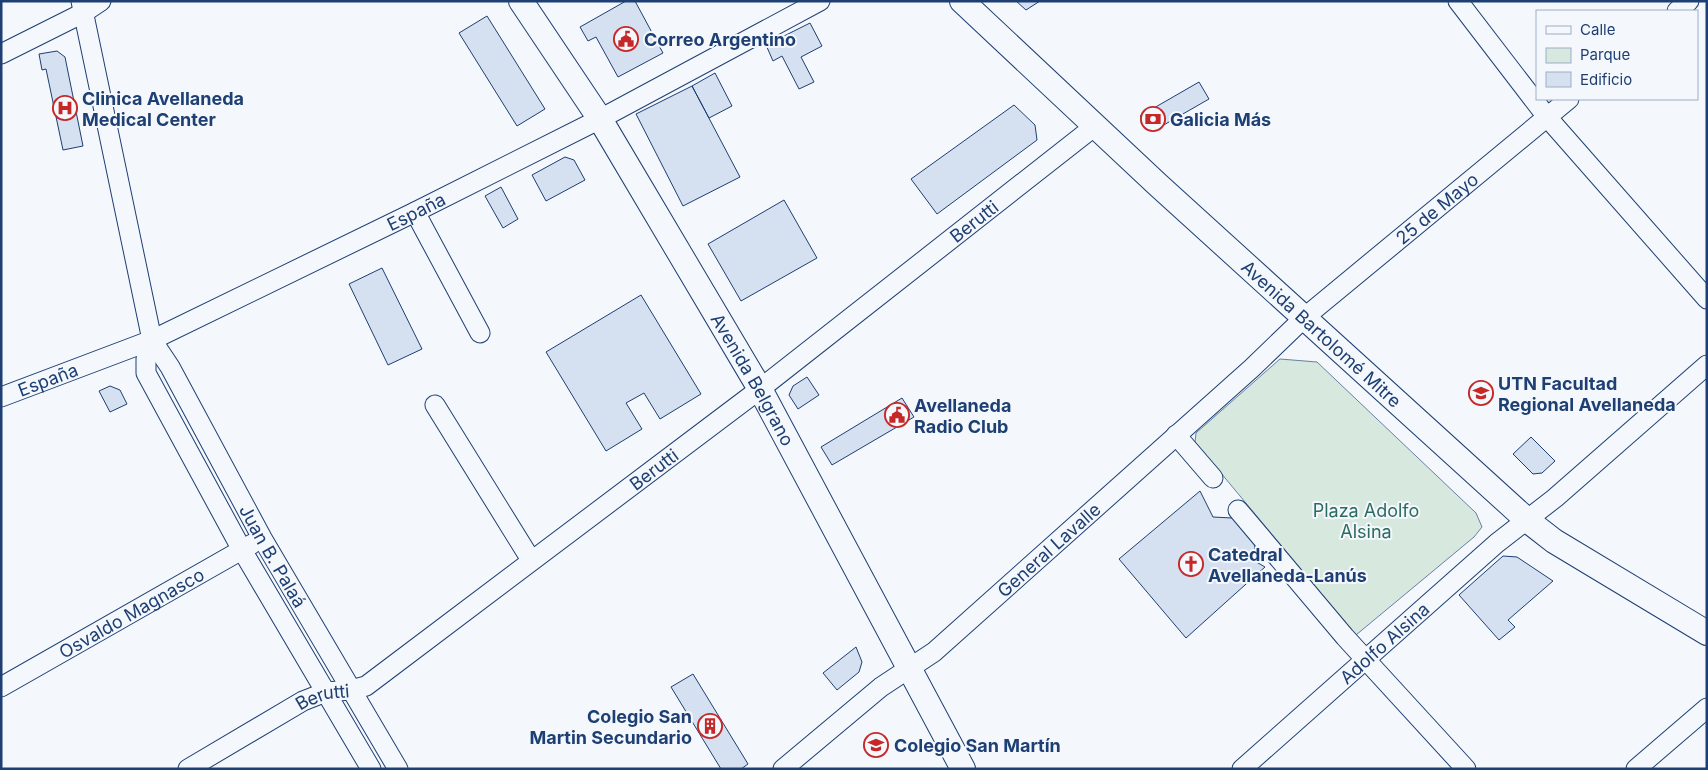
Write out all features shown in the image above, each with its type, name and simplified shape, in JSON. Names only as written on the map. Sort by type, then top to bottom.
[{"type":"main road","name":"Avenida Belgrano","points":[[521,1],[600,119],[760,389],[963,769]]},
{"type":"main road","name":"Avenida Bartolomé Mitre","points":[[962,1],[1095,126],[1527,520],[1554,541],[1707,633]]},
{"type":"street","points":[[1,54],[82,7],[101,1]]},
{"type":"street","name":"España","points":[[1,397],[152,340],[415,212],[600,119],[820,1]]},
{"type":"street","points":[[1458,1],[1547,117],[1707,299]]},
{"type":"street","points":[[1678,10],[1689,1]]},
{"type":"street","name":"Juan B. Palaá","points":[[82,7],[152,340],[170,367],[262,538],[398,769]]},
{"type":"street","name":"25 de Mayo","points":[[1305,317],[1569,100]]},
{"type":"street","name":"Berutti","points":[[188,769],[303,701],[326,692],[350,690],[366,686],[760,389],[1095,126]]},
{"type":"street","points":[[415,212],[480,333]]},
{"type":"street","name":"General Lavalle","points":[[783,769],[881,687],[934,652],[1252,368],[1305,317]]},
{"type":"street","name":"Juan B. Palaá","points":[[152,340],[146,359],[146,373],[242,550],[371,769]]},
{"type":"street","name":"Adolfo Alsina","points":[[1242,769],[1497,543],[1562,492],[1707,365]]},
{"type":"street","points":[[435,405],[531,560]]},
{"type":"street","points":[[1176,435],[1212,478]]},
{"type":"street","points":[[1238,510],[1345,637],[1466,769]]},
{"type":"street","name":"Osvaldo Magnasco","points":[[1,688],[262,538]]},
{"type":"street","points":[[1636,769],[1707,708]]},
{"type":"green space","name":"Plaza Adolfo Alsina","points":[[1280,359],[1317,362],[1476,513],[1482,527],[1474,537],[1356,635],[1195,442],[1196,433]]},
{"type":"building","name":"Correo Argentino","points":[[626,1],[635,1],[663,53],[618,77],[596,37],[588,41],[580,27]]},
{"type":"building","points":[[1016,1],[1040,1],[1026,10]]},
{"type":"building","points":[[487,16],[545,109],[517,126],[459,33]]},
{"type":"building","points":[[810,23],[822,46],[801,57],[814,82],[799,89],[782,56],[773,61],[766,45]]},
{"type":"building","name":"Clinica Avellaneda Medical Center","points":[[57,51],[65,57],[83,146],[63,150],[46,69],[42,70],[39,54]]},
{"type":"building","points":[[715,73],[732,106],[709,118],[692,86]]},
{"type":"building","points":[[1199,82],[1209,99],[1155,130],[1140,116]]},
{"type":"building","points":[[692,86],[740,177],[683,206],[636,114]]},
{"type":"building","points":[[1014,105],[1035,125],[1037,140],[937,214],[911,179]]},
{"type":"building","points":[[565,157],[574,160],[585,180],[546,201],[532,175]]},
{"type":"building","points":[[501,187],[518,219],[503,228],[485,196]]},
{"type":"building","points":[[784,200],[817,258],[741,301],[708,244]]},
{"type":"building","points":[[382,268],[422,349],[388,365],[349,284]]},
{"type":"building","points":[[641,295],[701,394],[660,419],[644,393],[626,403],[642,429],[606,451],[546,352]]},
{"type":"building","points":[[807,377],[819,395],[798,409],[789,395],[793,386]]},
{"type":"building","points":[[110,386],[120,390],[127,404],[110,412],[99,391]]},
{"type":"building","points":[[902,398],[914,417],[832,465],[821,447]]},
{"type":"building","points":[[1531,437],[1555,461],[1542,473],[1533,474],[1513,454]]},
{"type":"building","name":"Catedral Avellaneda-Lanús","points":[[1200,491],[1213,517],[1232,518],[1240,523],[1255,545],[1253,560],[1265,567],[1186,638],[1119,559]]},
{"type":"building","points":[[1503,556],[1517,557],[1553,581],[1508,620],[1515,627],[1499,640],[1459,595]]},
{"type":"building","points":[[856,647],[862,662],[859,672],[837,690],[823,673]]},
{"type":"building","name":"Colegio San Martin Secundario","points":[[693,674],[748,764],[741,769],[721,769],[671,687]]},
{"type":"place","name":"Correo Argentino","points":[[626,39]]},
{"type":"place","name":"Clinica Avellaneda Medical Center","points":[[65,108]]},
{"type":"place","name":"Galicia Más","points":[[1153,119]]},
{"type":"place","name":"UTN Facultad Regional Avellaneda","points":[[1481,393]]},
{"type":"place","name":"Avellaneda Radio Club","points":[[897,415]]},
{"type":"place","name":"Catedral Avellaneda-Lanús","points":[[1191,564]]},
{"type":"place","name":"Colegio San Martin Secundario","points":[[710,726]]},
{"type":"place","name":"Colegio San Martín","points":[[876,745]]}]
